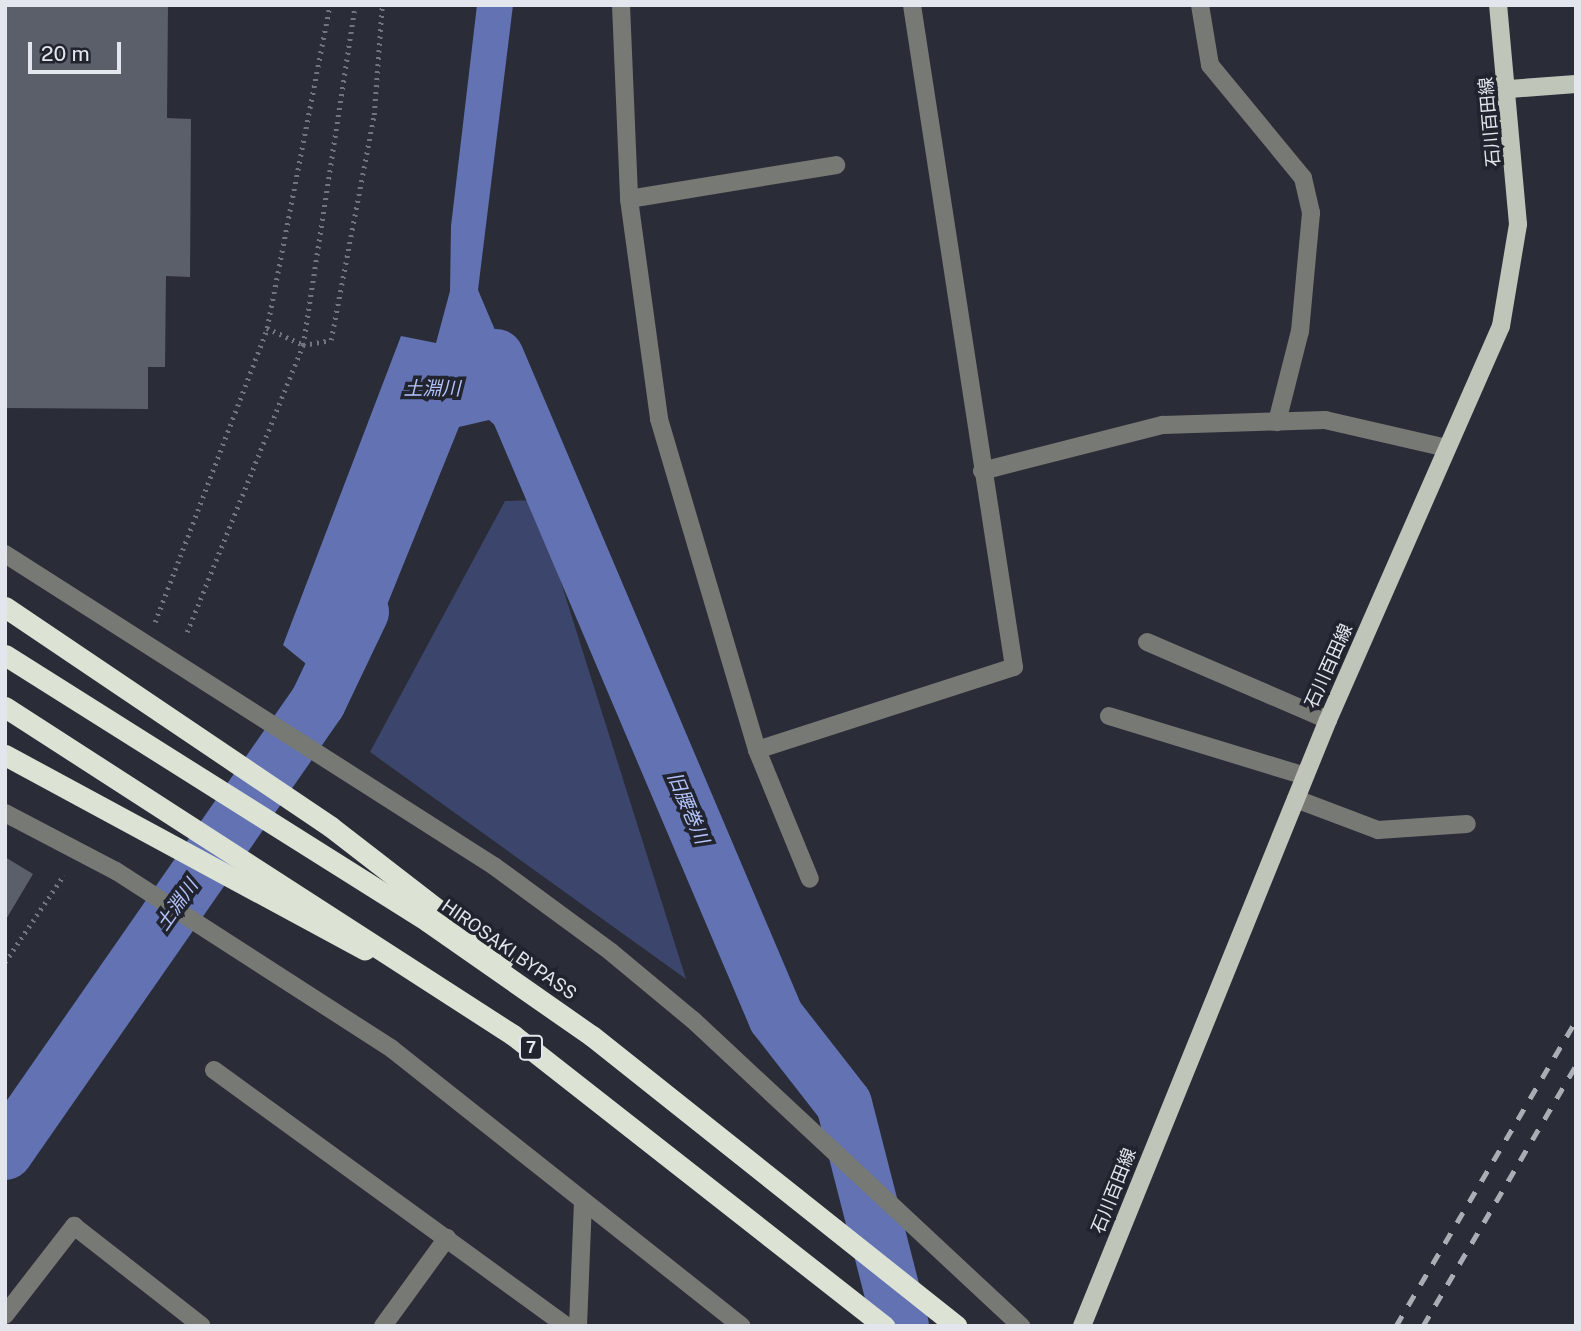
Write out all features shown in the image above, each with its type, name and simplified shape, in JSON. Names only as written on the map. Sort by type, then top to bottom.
[{"type":"highway","points":[[5,607],[331,827],[592,1036]]},
{"type":"highway","name":"HIROSAKI BYPASS","points":[[5,655],[318,850],[592,1036],[721,1134],[957,1326]]},
{"type":"highway","points":[[5,707],[153,800],[291,899]]},
{"type":"highway","points":[[5,755],[139,830],[291,899]]},
{"type":"highway","name":"7","points":[[291,899],[478,1011],[755,1219],[884,1326]]},
{"type":"main road","name":"石川百田線","points":[[1082,1326],[1328,720],[1447,448],[1510,291],[1518,224],[1509,89],[1498,5]]},
{"type":"main road","points":[[1509,89],[1576,84]]},
{"type":"street","points":[[621,5],[629,199],[659,419],[757,750],[810,879]]},
{"type":"street","points":[[757,750],[1014,667],[912,5]]},
{"type":"street","points":[[1200,5],[1210,65],[1303,178],[1311,213],[1300,331],[1276,422]]},
{"type":"street","points":[[629,199],[836,165]]},
{"type":"street","points":[[982,471],[1163,425],[1325,420],[1447,448]]},
{"type":"street","points":[[5,554],[494,866],[693,1020],[1021,1326]]},
{"type":"street","points":[[1147,642],[1328,720]]},
{"type":"street","points":[[1109,716],[1305,776]]},
{"type":"street","points":[[1296,799],[1378,830],[1467,824]]},
{"type":"street","points":[[5,813],[116,871],[392,1049],[742,1326]]},
{"type":"street","points":[[214,1070],[567,1326]]},
{"type":"street","points":[[578,1326],[583,1202]]},
{"type":"street","points":[[5,1315],[74,1226],[202,1326]]},
{"type":"street","points":[[383,1326],[447,1238]]},
{"type":"path","points":[[155,623],[267,328],[330,5]]},
{"type":"path","points":[[187,632],[303,345],[355,5]]},
{"type":"path","points":[[267,328],[303,345],[331,340],[374,115],[382,5]]},
{"type":"path","points":[[5,962],[64,875]]},
{"type":"shaded area","points":[[535,500],[686,979],[370,752],[505,501]]},
{"type":"water","name":"土淵川","points":[[477,5],[513,5],[478,290],[514,375],[533,459],[489,420],[459,427],[349,699],[283,645],[401,336],[436,343],[450,291],[451,226]]},
{"type":"building","points":[[5,5],[168,5],[167,118],[191,119],[190,277],[166,276],[165,367],[148,367],[148,409],[5,408]]},
{"type":"building","points":[[5,857],[33,874],[5,921]]},
{"type":"waterway","name":"旧腰巻川","points":[[496,357],[776,1017],[844,1104],[901,1326]]},
{"type":"waterway","name":"土淵川","points":[[5,1152],[318,702],[361,612]]},
{"type":"railway","points":[[1396,1326],[1576,1021]]},
{"type":"railway","points":[[1423,1326],[1576,1065]]}]
